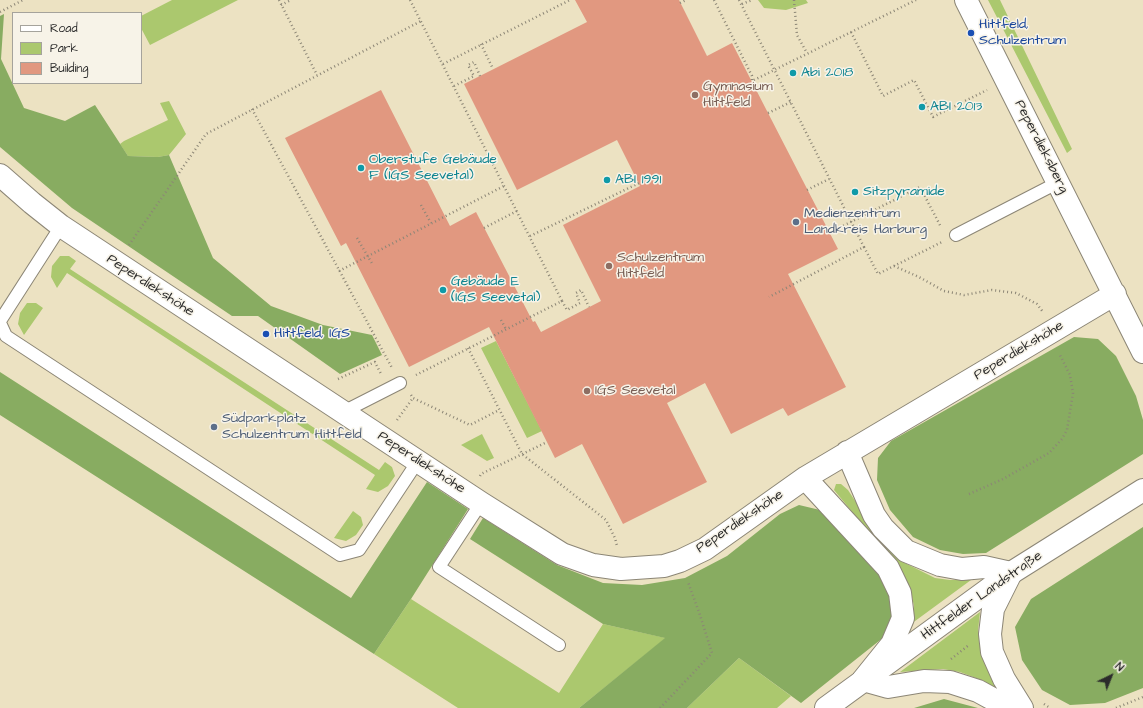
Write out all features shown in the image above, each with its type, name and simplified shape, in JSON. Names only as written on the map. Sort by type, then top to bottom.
[{"type":"street","name":"Peperdieksberg","points":[[966,0],[1115,294]]},
{"type":"street","name":"Peperdiekshöhe","points":[[0,175],[61,226],[481,503],[562,554],[593,565],[621,569],[664,566],[680,561],[705,548],[805,478],[1047,323],[1115,294]]},
{"type":"street","points":[[1115,294],[1143,352]]},
{"type":"street","points":[[847,452],[861,488],[874,514],[883,528],[906,552],[940,565],[962,569],[984,567],[1011,573],[993,609],[990,634],[992,652],[1004,679],[1022,708]]},
{"type":"street","points":[[805,478],[888,568],[900,593],[903,618],[892,644],[863,680],[888,687],[924,681],[950,682],[978,691],[1009,708]]},
{"type":"street","name":"Hittfelder Landstraße","points":[[826,708],[1011,573],[1143,490]]},
{"type":"lane","points":[[952,238],[1059,182]]},
{"type":"lane","points":[[61,226],[0,322],[6,336],[340,554],[359,550],[418,461]]},
{"type":"lane","points":[[343,412],[400,383]]},
{"type":"lane","points":[[481,503],[439,567],[559,645]]},
{"type":"path","points":[[0,12],[23,0]]},
{"type":"path","points":[[279,0],[317,75]]},
{"type":"path","points":[[282,5],[291,0]]},
{"type":"path","points":[[410,0],[567,310],[580,303],[576,293],[581,290],[589,307]]},
{"type":"path","points":[[443,64],[570,0]]},
{"type":"path","points":[[680,3],[686,0]]},
{"type":"path","points":[[714,0],[752,76],[752,81],[916,0]]},
{"type":"path","points":[[739,0],[742,4],[829,179],[851,222],[878,274],[952,238],[920,187],[851,222],[829,233]]},
{"type":"path","points":[[742,4],[752,0]]},
{"type":"path","points":[[794,0],[797,35],[807,54]]},
{"type":"path","points":[[126,250],[206,134],[421,21]]},
{"type":"path","points":[[851,32],[884,96],[914,80],[933,117],[1006,80]]},
{"type":"path","points":[[481,44],[494,69]]},
{"type":"path","points":[[454,86],[474,76],[468,65],[474,62],[480,76]]},
{"type":"path","points":[[768,113],[791,102]]},
{"type":"path","points":[[252,109],[400,383],[413,398],[470,425],[499,410]]},
{"type":"path","points":[[807,190],[829,179]]},
{"type":"path","points":[[530,236],[639,183]]},
{"type":"path","points":[[339,271],[504,186]]},
{"type":"path","points":[[421,206],[431,223]]},
{"type":"path","points":[[484,228],[517,211]]},
{"type":"path","points":[[357,238],[373,265]]},
{"type":"path","points":[[769,297],[864,247]]},
{"type":"path","points":[[894,266],[919,277],[944,291],[964,295],[992,290],[1016,293],[1037,304],[1070,375],[1073,393],[1067,430],[1056,447],[1003,478],[969,494]]},
{"type":"path","points":[[400,383],[562,301]]},
{"type":"path","points":[[501,320],[506,329]]},
{"type":"path","points":[[525,320],[528,325]]},
{"type":"path","points":[[468,348],[522,454],[606,520],[615,538],[621,569]]},
{"type":"path","points":[[338,379],[375,362],[388,389]]},
{"type":"path","points":[[399,417],[413,398]]},
{"type":"path","points":[[481,474],[547,442]]},
{"type":"path","points":[[660,708],[712,653],[680,561]]},
{"type":"path","points":[[947,662],[975,641]]},
{"type":"path","points":[[1116,708],[1143,697]]},
{"type":"green space","points":[[172,0],[238,0],[150,45],[142,30],[142,15]]},
{"type":"green space","points":[[758,0],[806,0],[808,3],[786,10],[764,8]]},
{"type":"green space","points":[[988,0],[1000,0],[1072,149],[1067,153]]},
{"type":"green space","points":[[4,14],[1,59],[24,108],[65,121],[95,105],[128,156],[158,157],[169,155],[213,258],[271,306],[323,325],[372,335],[382,355],[340,374],[258,316],[232,316],[72,208],[0,147],[0,16]]},
{"type":"green space","points":[[169,101],[186,134],[169,155],[158,157],[128,156],[120,144],[168,120],[160,103]]},
{"type":"green space","points":[[60,256],[69,256],[76,261],[70,269],[379,470],[385,462],[392,467],[395,476],[388,486],[378,492],[366,489],[375,475],[67,273],[57,288],[51,277],[52,266]]},
{"type":"green space","points":[[27,303],[36,303],[43,308],[24,335],[18,324],[20,313]]},
{"type":"green space","points":[[1074,337],[1098,339],[1116,356],[1136,396],[1143,420],[1143,454],[986,553],[963,554],[940,550],[913,537],[890,510],[877,480],[878,458],[891,441]]},
{"type":"green space","points":[[496,341],[542,431],[527,438],[481,348]]},
{"type":"green space","points":[[0,372],[351,598],[427,482],[468,509],[374,654],[0,415]]},
{"type":"green space","points":[[482,434],[494,458],[487,461],[461,445]]},
{"type":"green space","points":[[836,484],[841,484],[848,490],[880,539],[901,561],[935,578],[971,580],[911,624],[914,606],[910,588],[889,556],[834,490]]},
{"type":"green space","points":[[799,505],[820,510],[842,528],[880,572],[892,596],[894,617],[884,637],[801,703],[739,658],[687,708],[579,708],[665,638],[603,624],[470,539],[483,518],[557,565],[603,583],[642,585],[685,578],[727,556],[780,514]]},
{"type":"green space","points":[[353,511],[361,517],[363,525],[356,535],[346,541],[334,538]]},
{"type":"green space","points":[[1143,527],[1143,688],[1105,703],[1070,705],[1042,690],[1022,660],[1015,627],[1031,599]]},
{"type":"green space","points":[[411,599],[559,693],[603,624],[666,638],[579,708],[458,708],[374,654]]},
{"type":"green space","points":[[980,612],[978,631],[982,652],[1002,693],[984,681],[960,672],[943,669],[900,672]]},
{"type":"green space","points":[[739,658],[791,696],[777,708],[687,708]]},
{"type":"green space","points":[[944,699],[978,708],[914,708]]},
{"type":"building","points":[[575,0],[679,0],[707,56],[732,43],[838,249],[788,274],[846,387],[788,416],[783,408],[731,434],[705,383],[667,403],[707,482],[623,524],[582,444],[555,458],[489,327],[409,367],[346,243],[341,246],[285,138],[381,90],[450,226],[476,212],[533,322],[535,321],[541,332],[601,301],[563,225],[640,186],[617,140],[517,190],[464,84],[587,22]]},
{"type":"place","name":"Hittfeld, Schulzentrum","points":[[971,33]]},
{"type":"place","name":"Abi 2018","points":[[793,73]]},
{"type":"place","name":"Gymnasium Hittfeld","points":[[695,95]]},
{"type":"place","name":"ABI 2013","points":[[922,107]]},
{"type":"place","name":"Oberstufe Gebäude F (IGS Seevetal)","points":[[361,168]]},
{"type":"place","name":"ABI 1991","points":[[607,180]]},
{"type":"place","name":"Sitzpyramide","points":[[855,192]]},
{"type":"place","name":"Medienzentrum Landkreis Harburg","points":[[796,222]]},
{"type":"place","name":"Schulzentrum Hittfeld","points":[[609,266]]},
{"type":"place","name":"Gebäude E (IGS Seevetal)","points":[[443,290]]},
{"type":"place","name":"Hittfeld, IGS","points":[[266,334]]},
{"type":"place","name":"IGS Seevetal","points":[[587,391]]},
{"type":"place","name":"Südparkplatz Schulzentrum Hittfeld","points":[[214,427]]}]
